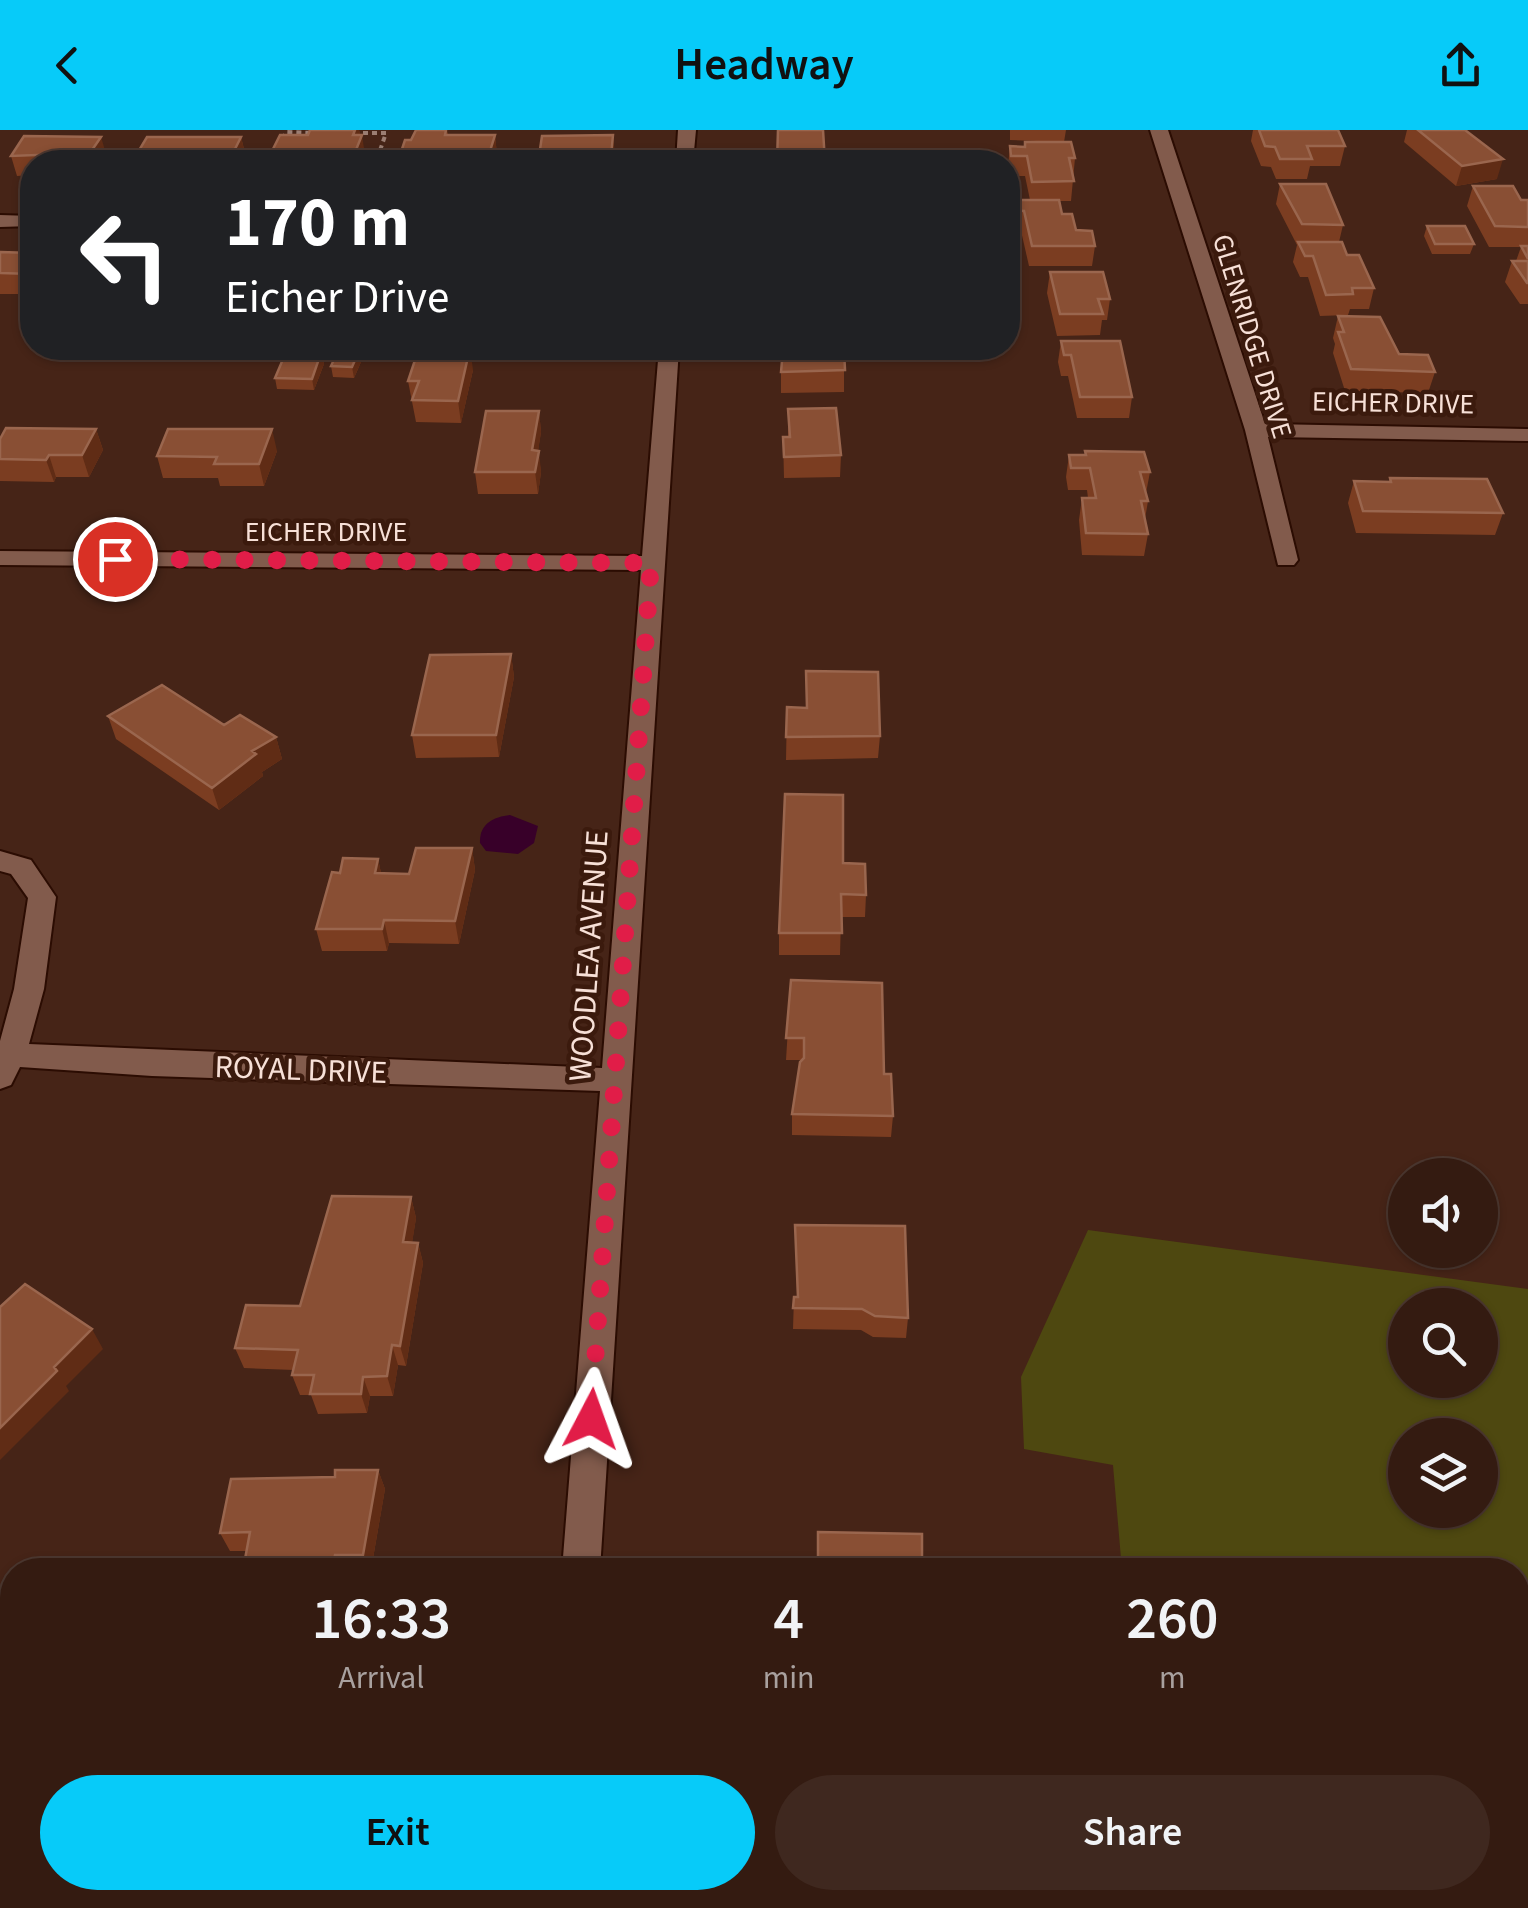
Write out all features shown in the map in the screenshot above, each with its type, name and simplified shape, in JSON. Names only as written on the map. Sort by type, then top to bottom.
[{"type":"street","name":"GLENRIDGE DRIVE","points":[[1158,130],[1256,430],[1286,560]]},
{"type":"street","name":"WOODLEA AVENUE","points":[[581,1558],[651,563],[669,360]]},
{"type":"street","name":"EICHER DRIVE","points":[[1256,430],[1528,435]]},
{"type":"street","name":"EICHER DRIVE","points":[[0,558],[651,563]]},
{"type":"street","points":[[0,861],[21,867],[42,897],[38,934],[6,1066]]},
{"type":"street","name":"ROYAL DRIVE","points":[[6,1066],[152,1064],[615,1080]]},
{"type":"path","points":[[280,148],[286,132],[326,132]]},
{"type":"path","points":[[346,133],[386,133],[380,150]]},
{"type":"shaded area","points":[[510,815],[538,826],[534,843],[518,854],[486,851],[480,843],[485,826]]},
{"type":"shaded area","points":[[1088,1230],[1528,1289],[1528,1558],[1121,1558],[1113,1465],[1024,1449],[1021,1377]]},
{"type":"building","points":[[310,130],[355,130],[353,135],[362,135],[356,150],[272,150],[280,135],[308,135]]},
{"type":"building","points":[[416,130],[446,130],[445,135],[495,135],[490,150],[402,150],[405,140],[411,140]]},
{"type":"building","points":[[778,130],[823,130],[824,150],[777,150]]},
{"type":"building","points":[[1259,130],[1338,130],[1345,146],[1307,146],[1312,159],[1280,159],[1275,147],[1265,146]]},
{"type":"building","points":[[1418,130],[1465,130],[1503,159],[1462,166]]},
{"type":"building","points":[[613,135],[612,150],[540,150],[542,136]]},
{"type":"building","points":[[24,136],[101,137],[92,150],[20,150],[20,156],[11,156]]},
{"type":"building","points":[[147,137],[241,137],[234,150],[139,150]]},
{"type":"building","points":[[1025,142],[1071,142],[1075,158],[1069,158],[1074,181],[1032,182],[1027,156],[1020,156],[1020,150],[1010,150],[1010,146],[1025,147]]},
{"type":"building","points":[[1280,184],[1326,184],[1343,225],[1302,224]]},
{"type":"building","points":[[1473,186],[1513,186],[1521,200],[1528,200],[1528,227],[1495,226]]},
{"type":"building","points":[[1020,200],[1059,200],[1062,214],[1072,214],[1076,230],[1092,231],[1095,246],[1032,246],[1024,211],[1020,211]]},
{"type":"building","points":[[1427,226],[1465,226],[1474,244],[1435,244]]},
{"type":"building","points":[[1298,242],[1342,242],[1347,255],[1359,255],[1374,288],[1352,288],[1353,294],[1326,295],[1313,256],[1305,256]]},
{"type":"building","points":[[0,252],[20,253],[20,274],[0,273]]},
{"type":"building","points":[[1512,261],[1528,261],[1528,283],[1527,283]]},
{"type":"building","points":[[1050,272],[1103,272],[1110,299],[1098,299],[1103,314],[1060,314]]},
{"type":"building","points":[[1338,316],[1380,317],[1399,354],[1428,355],[1435,372],[1351,369],[1338,332],[1344,332]]},
{"type":"building","points":[[1061,341],[1120,341],[1132,397],[1080,397],[1071,355],[1064,355]]},
{"type":"building","points":[[283,360],[319,360],[312,379],[275,378]]},
{"type":"building","points":[[334,360],[355,360],[352,367],[331,366]]},
{"type":"building","points":[[415,360],[467,360],[458,401],[412,400],[419,381],[408,381]]},
{"type":"building","points":[[782,360],[845,360],[845,370],[781,372]]},
{"type":"building","points":[[836,408],[841,455],[784,457],[783,437],[790,437],[788,409]]},
{"type":"building","points":[[486,411],[539,411],[532,450],[539,451],[535,472],[475,472]]},
{"type":"building","points":[[6,428],[96,429],[82,455],[49,455],[46,460],[0,459],[0,439]]},
{"type":"building","points":[[168,429],[272,429],[259,464],[214,464],[217,457],[157,456]]},
{"type":"building","points":[[1085,451],[1144,452],[1150,472],[1140,472],[1148,501],[1141,501],[1148,534],[1086,533],[1082,498],[1096,498],[1090,468],[1071,468],[1069,455],[1086,455]]},
{"type":"building","points":[[1390,478],[1487,479],[1503,513],[1363,511],[1354,481],[1391,482]]},
{"type":"building","points":[[511,654],[496,735],[412,735],[430,655]]},
{"type":"building","points":[[806,671],[878,672],[880,736],[786,737],[787,707],[807,708]]},
{"type":"building","points":[[162,685],[224,725],[240,715],[276,737],[252,751],[256,754],[212,788],[108,716]]},
{"type":"building","points":[[785,794],[843,795],[843,863],[865,864],[866,895],[841,894],[842,933],[779,933]]},
{"type":"building","points":[[416,848],[472,848],[455,921],[384,920],[382,929],[316,929],[332,872],[340,873],[343,858],[378,859],[375,873],[409,874]]},
{"type":"building","points":[[791,980],[882,983],[884,1074],[891,1074],[893,1116],[792,1114],[800,1062],[804,1058],[804,1038],[786,1038]]},
{"type":"building","points":[[332,1196],[411,1197],[403,1242],[418,1243],[400,1346],[392,1345],[387,1376],[363,1377],[361,1394],[310,1394],[314,1375],[292,1375],[298,1350],[235,1348],[246,1305],[300,1306]]},
{"type":"building","points":[[795,1225],[905,1226],[908,1318],[875,1316],[862,1309],[793,1308],[794,1297],[798,1297]]},
{"type":"building","points":[[25,1284],[92,1329],[0,1428],[0,1307]]},
{"type":"building","points":[[335,1470],[378,1470],[363,1555],[245,1558],[250,1532],[220,1533],[231,1479],[335,1477]]},
{"type":"building","points":[[818,1532],[922,1534],[922,1558],[818,1558]]},
{"type":"route","points":[[115,559],[651,563],[591,1419]]}]
